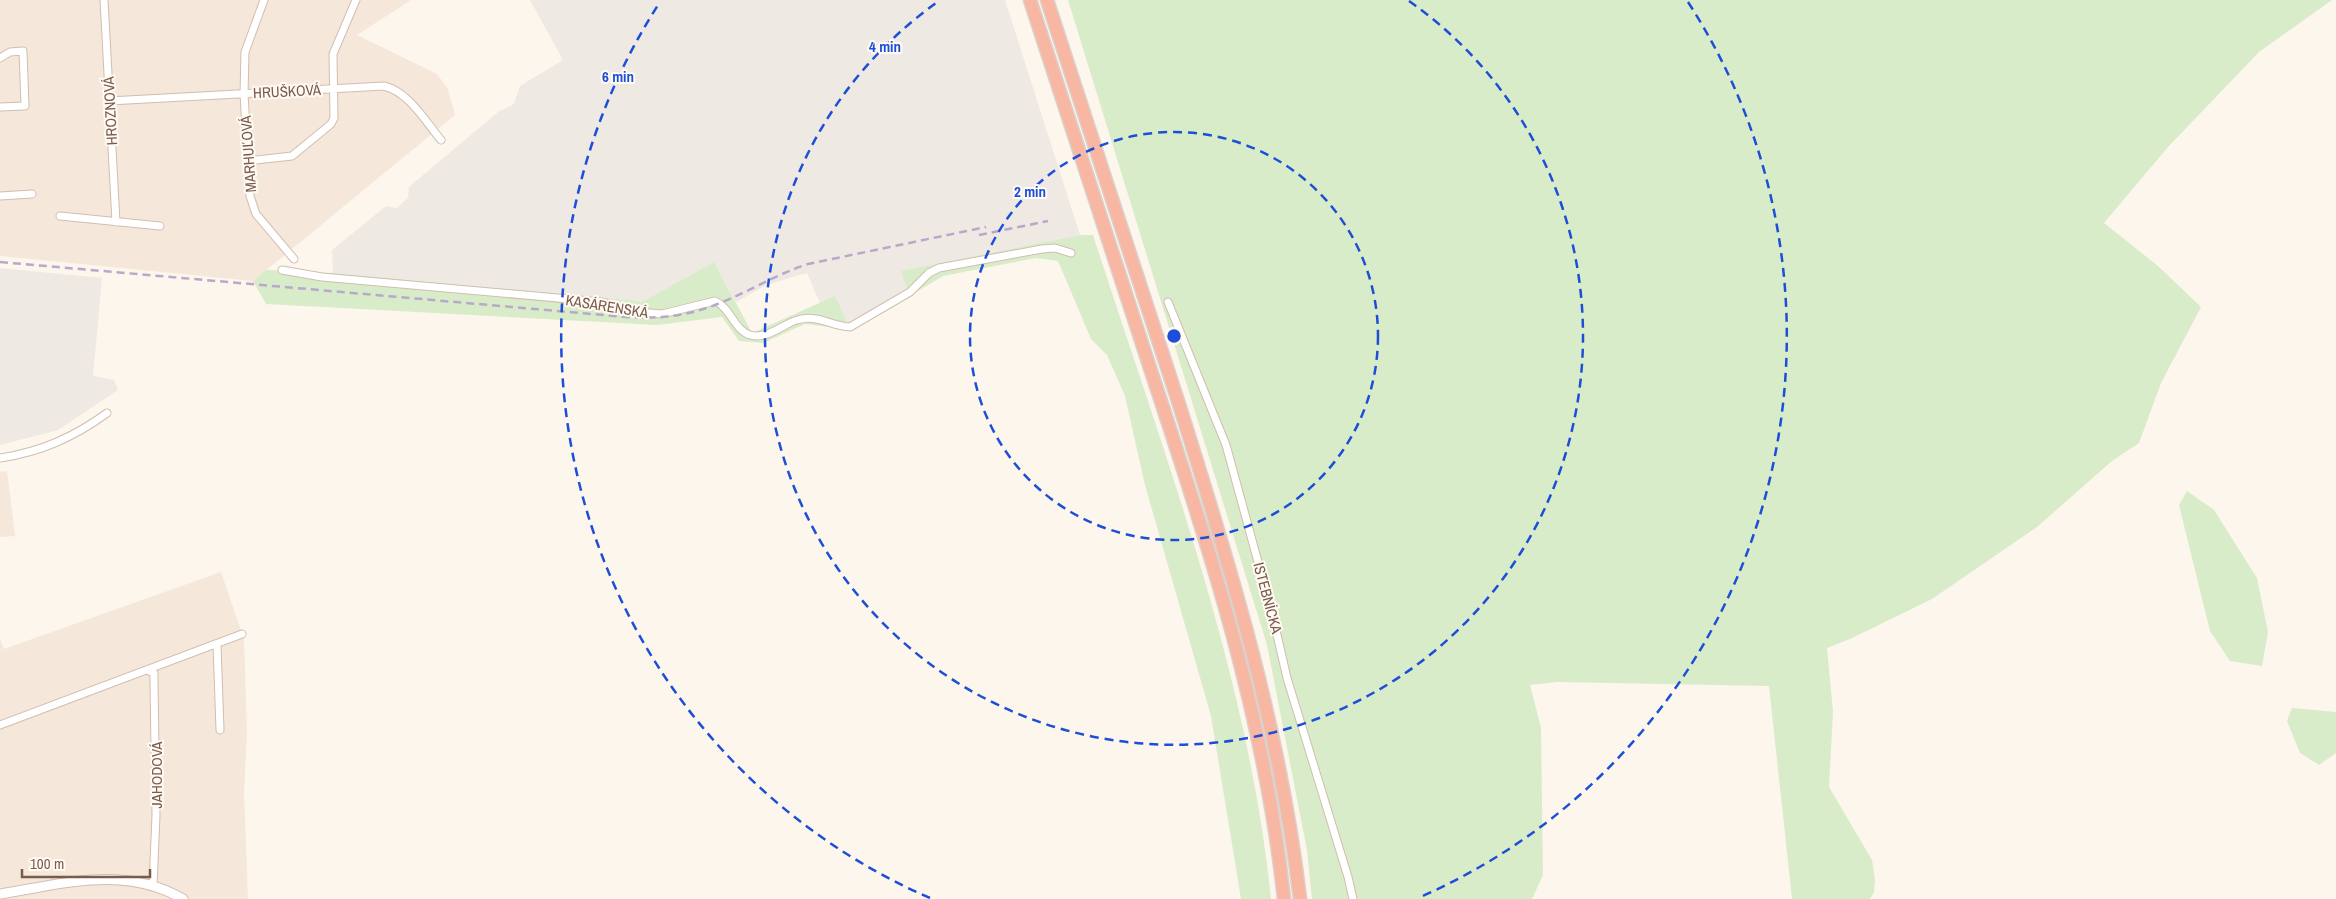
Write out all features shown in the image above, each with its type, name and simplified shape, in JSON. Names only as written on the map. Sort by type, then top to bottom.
[{"type":"highway","points":[[1030,0],[1172,435],[1227,613],[1262,762],[1284,899]]},
{"type":"highway","points":[[1047,0],[1202,476],[1247,627],[1278,761],[1300,899]]},
{"type":"street","name":"HROZNOVÁ","points":[[104,0],[116,222]]},
{"type":"street","name":"MARHUĽOVÁ","points":[[264,0],[245,52],[244,94],[250,196],[256,214],[294,259]]},
{"type":"street","points":[[248,161],[292,156],[331,124],[334,118],[332,88],[333,54],[356,0]]},
{"type":"street","points":[[0,58],[10,52],[22,51],[25,106],[0,107]]},
{"type":"street","name":"HRUŠKOVÁ","points":[[109,101],[384,86],[394,88],[403,94],[441,140]]},
{"type":"street","points":[[0,196],[32,194]]},
{"type":"street","points":[[60,216],[160,226]]},
{"type":"street","name":"KASÁRENSKÁ","points":[[282,270],[322,277],[602,302],[646,314],[662,314],[715,301],[720,303],[742,331],[753,336],[762,335],[796,321],[809,318],[820,319],[843,327],[850,327],[910,292],[929,273],[939,268],[1042,249],[1055,248],[1071,252]]},
{"type":"street","name":"ISTEBNÍCKA","points":[[1168,302],[1226,445],[1275,622],[1286,678],[1348,877],[1353,899]]},
{"type":"street","points":[[0,458],[43,449],[64,440],[107,412]]},
{"type":"street","points":[[0,725],[242,634]]},
{"type":"street","points":[[217,644],[220,730]]},
{"type":"street","name":"JAHODOVÁ","points":[[147,670],[154,673],[156,822],[153,886]]},
{"type":"street","points":[[0,894],[93,878],[123,880],[153,886],[183,899]]},
{"type":"shaded area","points":[[0,0],[411,0],[357,35],[437,74],[448,89],[455,115],[253,281],[0,256]]},
{"type":"shaded area","points":[[530,0],[1005,0],[1080,235],[902,271],[908,289],[848,324],[835,297],[820,303],[807,273],[766,285],[736,302],[714,262],[640,303],[638,301],[333,273],[332,250],[386,206],[397,208],[408,198],[409,187],[498,112],[514,104],[520,86],[563,60]]},
{"type":"shaded area","points":[[0,268],[102,278],[93,376],[114,380],[118,390],[58,430],[0,445]]},
{"type":"shaded area","points":[[7,471],[15,536],[0,537],[0,472]]},
{"type":"shaded area","points":[[221,572],[244,639],[247,731],[244,792],[248,899],[0,899],[0,639],[4,649]]},
{"type":"green space","points":[[1068,0],[2332,0],[2259,52],[2168,147],[2104,223],[2158,266],[2201,307],[2161,383],[2139,443],[2112,461],[2037,527],[1932,599],[1850,639],[1827,648],[1833,711],[1829,787],[1872,860],[1875,880],[1874,892],[1870,899],[1792,899],[1769,686],[1557,682],[1530,685],[1541,728],[1543,875],[1532,899],[1312,899],[1307,850],[1267,645]]},
{"type":"green space","points":[[1080,235],[1093,235],[1200,563],[1223,646],[1243,730],[1260,814],[1271,899],[1241,899],[1211,716],[1145,485],[1125,396],[1107,355],[1091,339],[1058,261],[1036,258],[943,276],[853,330],[805,324],[763,343],[739,341],[722,317],[657,325],[266,304],[253,281],[266,270],[333,273],[639,301],[640,303],[714,262],[752,333],[835,296],[848,324],[907,289],[901,271]]},
{"type":"green space","points":[[2187,491],[2214,510],[2257,578],[2268,632],[2262,666],[2230,661],[2210,631],[2179,505]]},
{"type":"green space","points":[[2292,708],[2336,712],[2336,753],[2319,765],[2300,753],[2287,721]]},
{"type":"railway","points":[[979,235],[1048,221]]},
{"type":"railway","points":[[0,262],[626,317],[650,317],[674,316],[697,311],[808,264],[986,227]]}]
